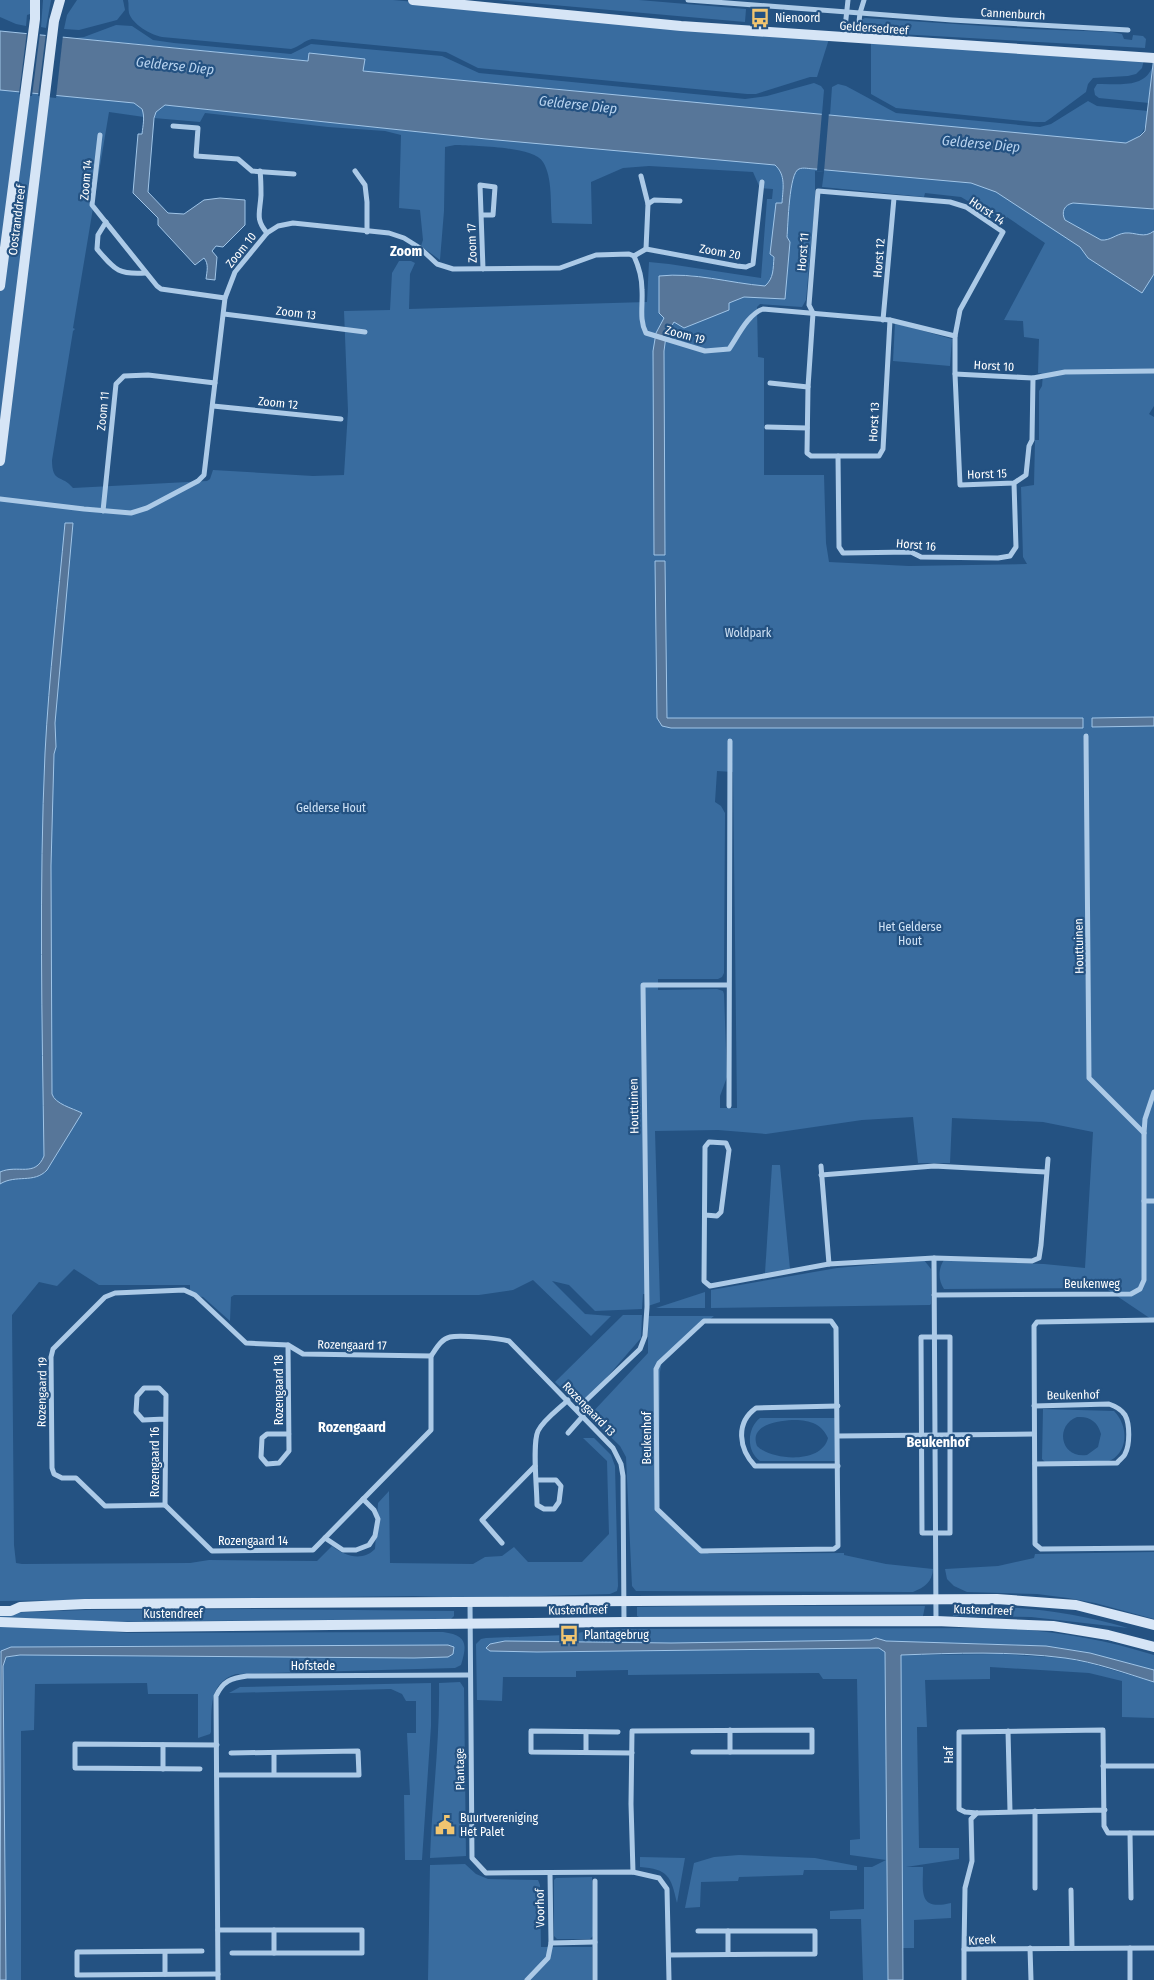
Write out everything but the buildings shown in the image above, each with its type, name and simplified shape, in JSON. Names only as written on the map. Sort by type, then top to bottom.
[{"type":"main road","name":"Oostranddreef","points":[[0,286],[24,108],[35,16],[35,0]]},
{"type":"main road","name":"Oostranddreef","points":[[35,16],[40,6],[40,0]]},
{"type":"main road","name":"Oostranddreef","points":[[0,461],[55,17],[55,0]]},
{"type":"main road","name":"Oostranddreef","points":[[55,17],[60,0]]},
{"type":"main road","name":"Geldersedreef","points":[[413,0],[671,25],[844,35]]},
{"type":"main road","name":"Geldersedreef","points":[[472,0],[857,36],[1139,54],[1154,52]]},
{"type":"main road","name":"Geldersedreef","points":[[1139,54],[1154,58]]},
{"type":"main road","name":"Kustendreef","points":[[0,1605],[20,1607],[94,1604],[998,1598],[1076,1605],[1154,1624]]},
{"type":"main road","name":"Kustendreef","points":[[0,1611],[11,1611],[20,1607]]},
{"type":"main road","name":"Kustendreef","points":[[0,1622],[109,1627],[936,1621],[1053,1626],[1108,1635],[1154,1647]]},
{"type":"street","name":"Cannenburch","points":[[688,0],[846,13],[1128,30]]},
{"type":"street","points":[[844,35],[848,0]]},
{"type":"street","points":[[857,36],[864,0]]},
{"type":"street","points":[[172,126],[198,128],[196,156],[238,159],[252,171],[294,174]]},
{"type":"street","name":"Zoom 14","points":[[100,136],[92,205],[146,274],[162,289],[225,298]]},
{"type":"street","points":[[260,171],[258,215],[260,225],[267,233]]},
{"type":"street","points":[[355,171],[365,185],[367,232]]},
{"type":"street","points":[[634,256],[646,248],[648,204],[641,176]]},
{"type":"street","name":"Zoom 20","points":[[646,248],[737,266],[746,267],[753,264],[762,182]]},
{"type":"street","name":"Zoom 17","points":[[480,215],[493,215],[495,187],[480,185],[480,215],[483,269]]},
{"type":"street","name":"Horst 14","points":[[818,191],[950,202],[966,207],[1003,232],[960,310],[956,336]]},
{"type":"street","name":"Horst 11","points":[[811,456],[807,453],[806,428],[813,313],[809,305],[818,191]]},
{"type":"street","name":"Horst 12","points":[[886,320],[894,198]]},
{"type":"street","points":[[648,204],[654,200],[680,202]]},
{"type":"street","points":[[106,222],[98,235],[97,249],[112,267],[119,272],[146,274]]},
{"type":"street","name":"Zoom 10","points":[[0,499],[131,513],[147,508],[198,481],[204,475],[225,298],[235,272],[267,233],[278,226],[293,223],[389,233],[404,238],[420,248],[437,264],[453,269],[560,268],[596,255],[629,254],[634,256]]},
{"type":"street","name":"Zoom 19","points":[[634,256],[639,266],[642,288],[642,325],[648,335],[705,351],[729,349],[757,311],[763,309],[813,313]]},
{"type":"street","points":[[813,313],[886,320],[956,336]]},
{"type":"street","name":"Zoom 13","points":[[224,314],[365,332]]},
{"type":"street","name":"Horst 13","points":[[811,456],[879,456],[882,449],[886,320]]},
{"type":"street","name":"Horst 10","points":[[956,336],[955,374],[1034,378],[1065,372],[1154,371]]},
{"type":"street","name":"Horst 15","points":[[955,374],[960,485],[1014,483],[1026,475],[1029,446],[1032,440],[1034,378]]},
{"type":"street","name":"Zoom 11","points":[[103,511],[116,384],[124,376],[148,375],[215,383]]},
{"type":"street","points":[[770,383],[808,387]]},
{"type":"street","name":"Zoom 12","points":[[213,406],[341,419]]},
{"type":"street","points":[[767,427],[806,428]]},
{"type":"street","name":"Horst 16","points":[[838,456],[839,547],[843,553],[911,552],[921,556],[998,558],[1010,556],[1016,547],[1014,483]]},
{"type":"street","name":"Houttuinen","points":[[1086,736],[1090,1078],[1144,1133]]},
{"type":"street","points":[[729,1106],[730,741]]},
{"type":"street","name":"Houttuinen","points":[[577,1409],[640,1349],[646,1336],[643,984],[728,985]]},
{"type":"street","name":"Beukenweg","points":[[934,1295],[1131,1294],[1140,1289],[1144,1280],[1144,1133],[1145,1119],[1154,1092]]},
{"type":"street","points":[[705,1215],[717,1216],[721,1212],[729,1150],[726,1143],[709,1142],[705,1147],[704,1281],[710,1286],[829,1264],[934,1258],[1032,1261],[1038,1258],[1048,1159]]},
{"type":"street","points":[[821,1166],[829,1264]]},
{"type":"street","points":[[821,1175],[934,1166],[1046,1172]]},
{"type":"street","points":[[1144,1201],[1154,1201]]},
{"type":"street","points":[[934,1258],[936,1621]]},
{"type":"street","name":"Rozengaard 19","points":[[165,1505],[105,1506],[76,1478],[62,1478],[54,1474],[52,1468],[51,1357],[53,1349],[105,1297],[115,1293],[184,1290],[195,1295],[246,1343]]},
{"type":"street","name":"Beukenhof","points":[[1154,1320],[1037,1322],[1034,1326],[1035,1544],[1041,1549],[1154,1548]]},
{"type":"street","name":"Beukenhof","points":[[704,1321],[831,1321],[836,1328],[838,1406],[838,1546],[834,1549],[701,1551],[657,1509],[656,1369],[659,1363],[704,1321]]},
{"type":"street","points":[[921,1336],[950,1337],[950,1435],[950,1533],[922,1533],[921,1336]]},
{"type":"street","name":"Rozengaard 13","points":[[431,1356],[440,1344],[449,1337],[491,1338],[508,1341],[577,1409],[613,1448],[621,1464],[623,1476],[624,1622]]},
{"type":"street","name":"Rozengaard 17","points":[[246,1343],[288,1345],[303,1354],[431,1356]]},
{"type":"street","name":"Rozengaard 18","points":[[288,1345],[289,1434],[288,1451],[279,1463],[267,1464],[261,1457],[262,1438],[267,1434],[289,1434]]},
{"type":"street","name":"Rozengaard 14","points":[[165,1505],[212,1551],[313,1550],[431,1430],[431,1356]]},
{"type":"street","name":"Rozengaard 16","points":[[165,1419],[143,1420],[136,1412],[137,1396],[144,1388],[158,1388],[166,1395],[165,1505]]},
{"type":"street","points":[[537,1480],[556,1480],[560,1486],[559,1502],[554,1509],[544,1509],[537,1505],[535,1466],[538,1432],[568,1400]]},
{"type":"street","name":"Beukenhof","points":[[1034,1406],[1109,1404],[1117,1407],[1125,1415],[1128,1427],[1125,1455],[1117,1463],[1035,1464]]},
{"type":"street","points":[[838,1406],[756,1408],[750,1412],[741,1437],[746,1457],[754,1466],[838,1466]]},
{"type":"street","points":[[568,1433],[583,1416]]},
{"type":"street","points":[[838,1436],[1034,1434]]},
{"type":"street","points":[[502,1543],[482,1520],[535,1466]]},
{"type":"street","points":[[325,1538],[343,1550],[356,1550],[369,1545],[375,1536],[378,1519],[374,1510],[363,1499]]},
{"type":"street","name":"Plantage","points":[[470,1602],[469,1675],[472,1858],[486,1873],[633,1872],[659,1878],[667,1889],[669,1980]]},
{"type":"street","name":"Hofstede","points":[[202,1951],[77,1952],[77,1974],[165,1974],[218,1977],[216,1696],[226,1681],[236,1677],[469,1675]]},
{"type":"street","points":[[730,1730],[730,1752]]},
{"type":"street","points":[[633,1872],[631,1812],[632,1731],[812,1730],[812,1752],[693,1752]]},
{"type":"street","name":"Haf","points":[[976,1813],[964,1812],[959,1809],[959,1732],[1103,1730],[1104,1826],[1108,1833],[1154,1833]]},
{"type":"street","points":[[618,1732],[531,1731],[531,1752],[632,1753]]},
{"type":"street","points":[[1008,1731],[1010,1811]]},
{"type":"street","points":[[586,1732],[586,1752]]},
{"type":"street","points":[[200,1769],[75,1768],[75,1744],[217,1745]]},
{"type":"street","points":[[163,1745],[163,1769]]},
{"type":"street","points":[[217,1775],[358,1775],[358,1751],[232,1752]]},
{"type":"street","points":[[274,1753],[274,1774]]},
{"type":"street","points":[[1103,1766],[1154,1766]]},
{"type":"street","points":[[964,1949],[965,1888],[972,1862],[972,1819],[976,1813],[1105,1810]]},
{"type":"street","points":[[1035,1811],[1035,1888]]},
{"type":"street","points":[[1130,1833],[1130,1898]]},
{"type":"street","name":"Voorhof","points":[[527,1980],[548,1958],[551,1943],[550,1873]]},
{"type":"street","points":[[595,1881],[595,1980]]},
{"type":"street","points":[[1071,1890],[1072,1948]]},
{"type":"street","points":[[218,1930],[362,1930],[362,1953],[232,1953]]},
{"type":"street","points":[[274,1930],[274,1953]]},
{"type":"street","points":[[669,1955],[815,1954],[815,1931],[698,1931]]},
{"type":"street","points":[[728,1931],[728,1954]]},
{"type":"street","name":"Voorhof","points":[[551,1943],[595,1942]]},
{"type":"street","points":[[1030,1948],[1031,1980]]},
{"type":"street","points":[[1130,1948],[1130,1980]]},
{"type":"street","name":"Kreek","points":[[964,1980],[964,1949],[1154,1948]]},
{"type":"street","points":[[165,1952],[165,1974]]},
{"type":"green space","points":[[0,0],[31,0],[30,14],[27,15],[26,26],[0,17]]},
{"type":"green space","points":[[43,0],[51,0],[46,28],[41,27]]},
{"type":"green space","points":[[77,0],[123,0],[125,10],[117,20],[79,30],[64,29],[67,15]]},
{"type":"green space","points":[[128,0],[393,0],[829,39],[817,77],[810,77],[756,94],[747,94],[478,68],[446,52],[312,39],[291,49],[162,37],[153,34],[134,21],[129,13]]},
{"type":"green space","points":[[498,0],[639,0],[746,9],[745,22]]},
{"type":"green space","points":[[865,18],[1030,29],[1112,32],[1122,34],[1124,39],[1132,40],[1133,35],[1143,36],[1146,39],[1145,48],[863,32],[860,24],[861,20]]},
{"type":"green space","points":[[116,25],[132,26],[153,40],[174,43],[291,54],[311,44],[442,56],[479,73],[745,99],[767,96],[814,83],[821,86],[824,90],[822,114],[830,115],[832,87],[838,84],[846,86],[896,113],[1040,127],[1051,124],[1088,101],[1097,106],[1148,111],[1141,135],[1126,143],[855,118],[850,172],[858,173],[1130,146],[1146,136],[1154,87],[1154,406],[1149,414],[1154,417],[1154,1321],[1105,1288],[944,1289],[942,1286],[940,1271],[944,1260],[1044,1264],[1085,1268],[1093,1132],[1043,1122],[952,1118],[950,1163],[918,1163],[913,1117],[862,1120],[766,1134],[718,1130],[655,1131],[660,1302],[648,1306],[648,1294],[643,1294],[642,1309],[595,1311],[569,1285],[552,1281],[585,1314],[611,1316],[591,1336],[533,1280],[513,1290],[479,1295],[234,1295],[231,1297],[230,1321],[203,1297],[190,1295],[190,1285],[99,1285],[74,1269],[57,1286],[39,1282],[12,1315],[14,1545],[16,1563],[190,1563],[209,1560],[317,1561],[332,1546],[348,1555],[365,1555],[375,1549],[378,1503],[389,1491],[390,1563],[473,1564],[485,1557],[502,1556],[514,1547],[528,1562],[582,1562],[609,1534],[607,1461],[583,1438],[594,1438],[611,1455],[615,1466],[617,1591],[610,1594],[470,1598],[413,1596],[0,1601],[0,85],[134,103],[141,108],[144,114],[144,117],[109,112],[73,328],[75,329],[73,331],[52,460],[52,468],[56,476],[73,488],[207,481],[210,479],[213,470],[313,476],[344,475],[348,411],[344,311],[390,310],[392,273],[399,261],[415,263],[410,274],[409,309],[647,302],[649,262],[761,278],[767,199],[772,199],[773,189],[760,188],[753,172],[649,166],[623,168],[591,182],[592,224],[552,223],[548,176],[543,162],[537,157],[528,153],[502,148],[455,145],[445,147],[444,211],[440,260],[421,246],[423,240],[420,210],[399,208],[401,135],[385,131],[328,127],[205,113],[200,122],[154,118],[156,112],[165,105],[486,139],[756,161],[558,89],[362,71],[365,59],[309,54],[309,61],[75,38],[84,37]],"holes":[[[815,171],[824,172],[822,187],[924,197],[925,193],[961,197],[1000,220],[1003,221],[1007,217],[1045,243],[1004,320],[1023,321],[1024,337],[1039,339],[1038,373],[1043,374],[1042,386],[1039,391],[1039,440],[1035,440],[1034,485],[1021,487],[1023,557],[1027,564],[909,566],[829,562],[826,543],[824,475],[764,475],[764,358],[758,357],[757,307],[760,304],[802,307],[806,300],[815,201]],[[690,275],[722,282],[763,286],[762,288],[671,276]],[[717,771],[733,772],[737,1108],[720,1108],[720,1096],[727,1077],[723,991],[717,989],[658,990],[658,979],[718,979],[724,973],[725,813],[721,806],[715,802]]]},
{"type":"green space","points":[[871,42],[1144,60],[1142,68],[1136,74],[1093,78],[1088,84],[1086,92],[1051,118],[1045,122],[1033,122],[896,108],[871,94]]},
{"type":"green space","points":[[1153,65],[1149,103],[1099,98],[1095,95],[1094,89],[1097,84],[1130,84],[1137,82],[1149,73]]},
{"type":"green space","points":[[895,323],[952,339],[950,366],[893,361]]},
{"type":"green space","points":[[772,1165],[780,1165],[790,1269],[765,1273]]},
{"type":"green space","points":[[924,1260],[931,1269],[930,1305],[711,1308],[711,1290],[837,1268]]},
{"type":"green space","points":[[705,1292],[705,1308],[656,1308]]},
{"type":"green space","points":[[623,1315],[642,1315],[641,1338],[581,1407],[555,1382]]},
{"type":"green space","points":[[648,1316],[714,1316],[662,1360],[660,1372],[659,1509],[709,1554],[844,1553],[844,1555],[886,1564],[933,1569],[927,1584],[913,1592],[636,1591],[632,1586],[626,1457],[620,1446],[589,1416],[648,1353]]},
{"type":"green space","points":[[1043,1409],[1114,1411],[1119,1417],[1124,1432],[1123,1446],[1114,1458],[1107,1462],[1045,1462],[1042,1459]],"holes":[[[1077,1417],[1093,1421],[1098,1426],[1101,1434],[1098,1447],[1087,1455],[1078,1455],[1071,1452],[1066,1447],[1064,1441],[1065,1427]]]},
{"type":"green space","points":[[760,1418],[836,1418],[836,1461],[760,1461],[755,1457],[750,1446],[751,1433]],"holes":[[[798,1420],[808,1421],[822,1428],[828,1438],[824,1446],[807,1456],[796,1457],[774,1455],[757,1446],[757,1433],[761,1429],[772,1423]]]},
{"type":"green space","points":[[1154,1552],[1154,1619],[1095,1603],[1068,1598],[1037,1594],[967,1592],[954,1586],[947,1579],[945,1569],[998,1566],[1034,1558],[1035,1554]]},
{"type":"green space","points":[[925,1606],[923,1616],[641,1618],[637,1616],[637,1607]]},
{"type":"green space","points":[[952,1606],[1041,1610],[1084,1617],[1128,1628],[1031,1617],[953,1616]]},
{"type":"green space","points":[[85,1610],[454,1611],[454,1616],[451,1619],[84,1622],[0,1619],[0,1613]]},
{"type":"green space","points":[[0,1625],[41,1626],[128,1633],[443,1632],[451,1633],[461,1638],[464,1651],[461,1665],[455,1668],[236,1674],[220,1683],[213,1697],[211,1732],[198,1738],[198,1694],[148,1694],[147,1683],[35,1684],[34,1730],[21,1731],[21,1980],[6,1980],[3,1666],[6,1657],[20,1655],[430,1645],[11,1647],[0,1653]]},
{"type":"green space","points":[[1001,1628],[1040,1631],[1135,1649],[1154,1655],[1154,1670],[1090,1653],[1046,1646],[954,1643],[885,1652],[888,1980],[863,1980],[861,1919],[830,1919],[830,1911],[864,1909],[864,1867],[872,1867],[886,1860],[850,1855],[850,1840],[860,1839],[857,1679],[823,1679],[819,1673],[628,1675],[628,1670],[576,1671],[576,1677],[503,1677],[502,1701],[477,1700],[476,1644],[481,1639],[486,1638],[566,1635],[589,1631],[623,1629]]},
{"type":"green space","points":[[1002,1654],[1065,1658],[1154,1682],[1154,1718],[1122,1717],[1122,1681],[1089,1673],[990,1667],[990,1679],[925,1680],[927,1727],[917,1727],[919,1848],[959,1848],[959,1859],[906,1867],[923,1867],[923,1891],[925,1897],[928,1902],[933,1904],[951,1903],[951,1918],[914,1920],[914,1948],[903,1948],[900,1655]]},
{"type":"green space","points":[[460,1682],[464,1688],[466,1856],[430,1858],[439,1683]]},
{"type":"green space","points":[[431,1683],[431,1726],[422,1860],[405,1860],[404,1795],[410,1795],[407,1733],[416,1733],[416,1701],[406,1701],[402,1694],[391,1689],[229,1693],[240,1687]]},
{"type":"green space","points":[[739,1855],[815,1858],[857,1866],[857,1870],[804,1870],[803,1875],[739,1877],[738,1881],[701,1882],[700,1907],[685,1908],[694,1863],[714,1857]]},
{"type":"green space","points":[[640,1857],[685,1858],[677,1903],[673,1886],[667,1876],[657,1870],[640,1867]]},
{"type":"green space","points":[[465,1864],[476,1874],[488,1879],[538,1880],[540,1885],[541,1947],[592,1947],[592,1980],[428,1980],[430,1865]]},
{"type":"green space","points":[[592,1877],[593,1936],[590,1939],[557,1939],[554,1936],[554,1880],[556,1878]]},
{"type":"water","name":"Gelderse Diep","points":[[0,31],[308,61],[309,53],[365,59],[363,71],[1126,143],[1140,136],[1145,131],[1154,56],[1154,209],[1073,203],[1065,207],[1063,214],[1065,220],[1101,240],[1125,233],[1147,235],[1154,231],[1154,274],[1142,293],[1088,258],[1080,247],[996,192],[971,183],[807,168],[799,169],[793,179],[791,189],[787,237],[790,242],[785,299],[744,297],[729,303],[729,310],[684,328],[674,322],[666,336],[664,351],[665,555],[654,555],[653,351],[656,333],[664,318],[659,313],[659,276],[685,275],[765,286],[772,276],[773,269],[774,257],[770,254],[776,203],[782,203],[782,177],[775,165],[486,139],[165,105],[156,112],[154,118],[148,192],[168,213],[184,214],[204,200],[220,198],[245,200],[245,225],[223,247],[216,246],[212,251],[217,257],[215,280],[206,279],[206,260],[204,258],[195,265],[158,225],[158,218],[133,193],[138,134],[142,134],[142,109],[134,103],[0,90]]},
{"type":"water","points":[[65,523],[73,523],[55,723],[56,747],[54,754],[51,866],[52,1094],[60,1103],[82,1113],[47,1170],[36,1177],[6,1181],[0,1184],[0,1172],[31,1169],[40,1163],[44,1156],[43,803],[49,695]]},
{"type":"water","points":[[655,561],[665,561],[667,718],[1083,718],[1083,728],[671,728],[662,726],[657,718]]},
{"type":"water","points":[[1154,717],[1154,726],[1092,727],[1092,718]]},
{"type":"water","points":[[876,1638],[886,1641],[1046,1646],[1090,1653],[1154,1670],[1154,1682],[1110,1668],[1065,1658],[983,1653],[901,1655],[903,1980],[888,1980],[885,1652],[879,1648],[537,1652],[490,1651],[486,1648],[490,1644],[505,1641],[671,1643],[870,1640]]},
{"type":"water","points":[[448,1645],[454,1647],[453,1654],[448,1657],[414,1658],[20,1655],[6,1657],[3,1666],[6,1980],[0,1980],[1,1651],[11,1647]]},
{"type":"pier","points":[[27,31],[40,33],[32,96],[19,94]]},
{"type":"pier","points":[[46,33],[63,35],[56,98],[38,96]]},
{"type":"pier","points":[[822,112],[829,112],[824,172],[817,171]]},
{"type":"place","name":"Nienoord","points":[[760,18]]},
{"type":"place","name":"Plantagebrug","points":[[569,1635]]},
{"type":"place","name":"Buurtvereniging Het Palet","points":[[445,1825]]},
{"type":"district","name":"Zoom","points":[[406,251]]},
{"type":"district","name":"Rozengaard","points":[[352,1427]]},
{"type":"district","name":"Beukenhof","points":[[938,1442]]},
{"type":"park label","name":"Woldpark","points":[[748,633]]},
{"type":"park label","name":"Gelderse Hout","points":[[331,808]]},
{"type":"park label","name":"Het Gelderse Hout","points":[[910,934]]}]
